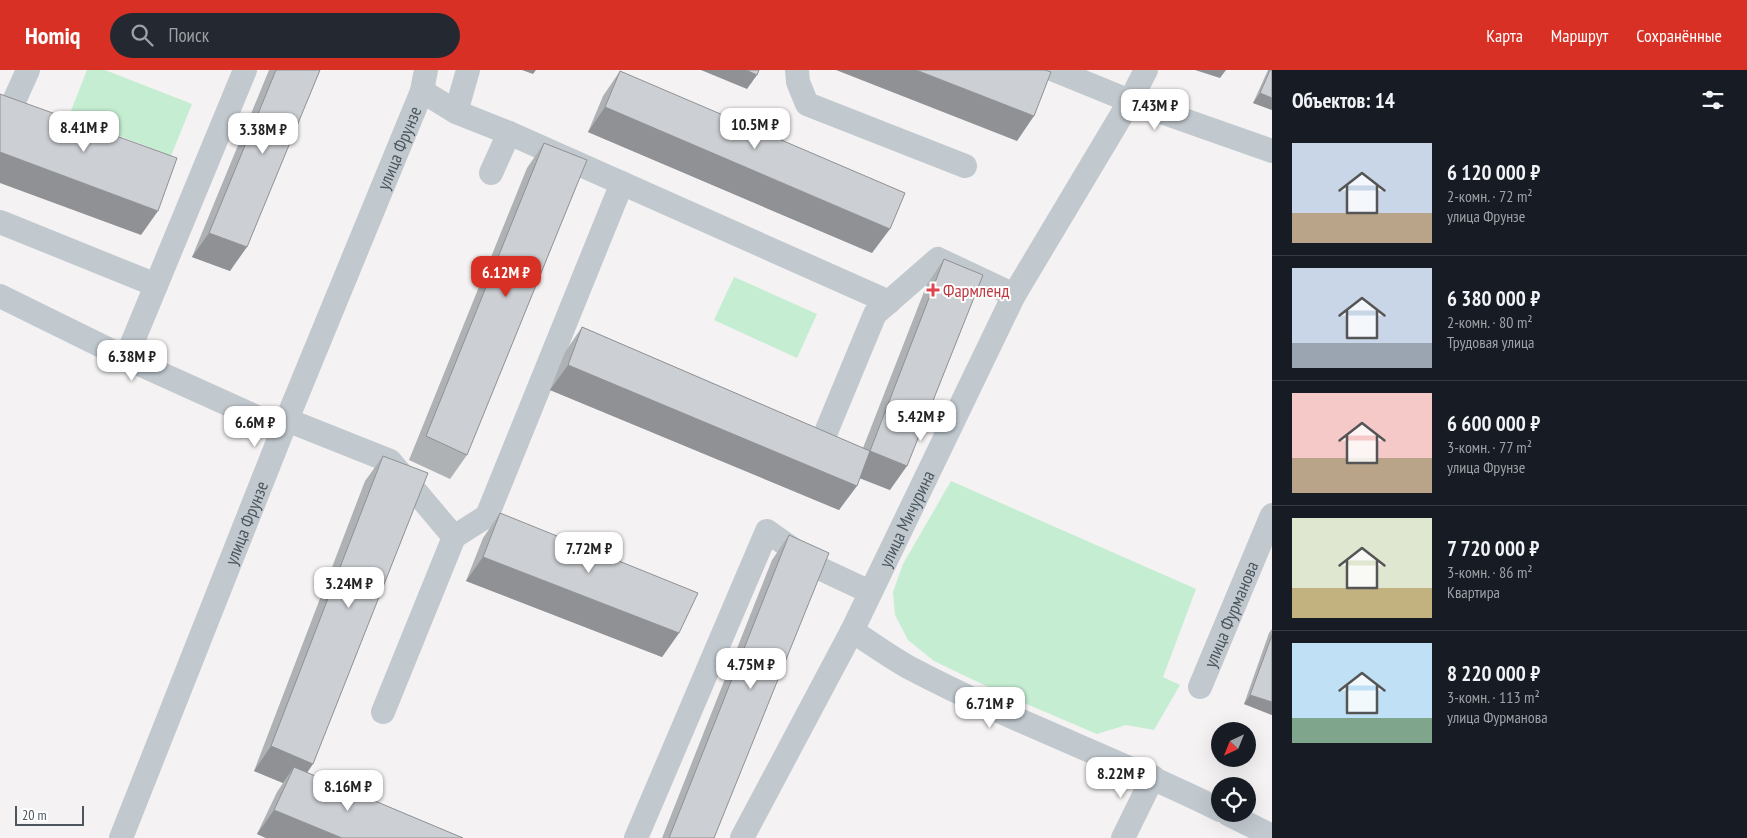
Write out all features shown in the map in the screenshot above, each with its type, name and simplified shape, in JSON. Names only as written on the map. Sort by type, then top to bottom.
[{"type":"street","points":[[10,110],[28,70]]},
{"type":"street","points":[[126,358],[245,70]]},
{"type":"street","points":[[456,112],[468,70]]},
{"type":"street","points":[[797,70],[798,82],[807,104],[965,166]]},
{"type":"street","points":[[1054,70],[1130,101],[1272,151]]},
{"type":"street","name":"улица Мичурина","points":[[742,838],[852,631],[1014,295],[1130,101],[1146,70]]},
{"type":"street","points":[[424,81],[456,112],[509,132],[889,302]]},
{"type":"street","name":"улица Фрунзе","points":[[121,838],[285,424],[424,81]]},
{"type":"street","points":[[492,173],[509,132]]},
{"type":"street","points":[[383,712],[454,537],[487,516],[622,183]]},
{"type":"street","points":[[0,222],[156,285]]},
{"type":"street","points":[[826,432],[875,314],[938,259],[1014,295]]},
{"type":"street","points":[[0,296],[126,358],[285,424],[390,461],[454,537]]},
{"type":"street","name":"улица Фурманова","points":[[1200,687],[1272,515]]},
{"type":"street","points":[[636,838],[767,531],[821,569],[870,592]]},
{"type":"street","points":[[852,631],[908,667],[1004,714],[1153,777],[1211,806]]},
{"type":"street","points":[[1123,838],[1153,777]]},
{"type":"street","points":[[1244,822],[1272,836]]},
{"type":"green space","points":[[87,70],[105,70],[192,104],[171,156],[69,116]]},
{"type":"green space","points":[[734,277],[817,314],[797,358],[714,320]]},
{"type":"green space","points":[[951,481],[1196,589],[1163,677],[1180,685],[1154,730],[1126,725],[1097,734],[1001,693],[934,661],[908,640],[895,615],[893,592],[903,564]]},
{"type":"building","points":[[276,70],[320,70],[247,247],[209,233]]},
{"type":"building","points":[[746,70],[759,70],[757,75]]},
{"type":"building","points":[[916,70],[1045,70],[1051,72],[1034,116]]},
{"type":"building","points":[[1270,70],[1272,70],[1272,98],[1260,93]]},
{"type":"building","points":[[620,71],[905,193],[890,229],[605,107]]},
{"type":"building","points":[[0,94],[177,158],[158,211],[0,152]]},
{"type":"building","points":[[544,143],[587,160],[467,455],[426,436]]},
{"type":"building","points":[[944,259],[983,275],[907,466],[870,451]]},
{"type":"building","points":[[582,327],[870,451],[857,486],[568,365]]},
{"type":"building","points":[[383,456],[428,473],[313,764],[271,746]]},
{"type":"building","points":[[500,513],[698,593],[679,633],[483,557]]},
{"type":"building","points":[[789,535],[829,553],[714,838],[669,838]]},
{"type":"building","points":[[1272,635],[1272,702],[1250,695]]},
{"type":"building","points":[[294,767],[463,838],[342,838],[274,810]]},
{"type":"place","name":"Фармленд","points":[[933,290]]}]
